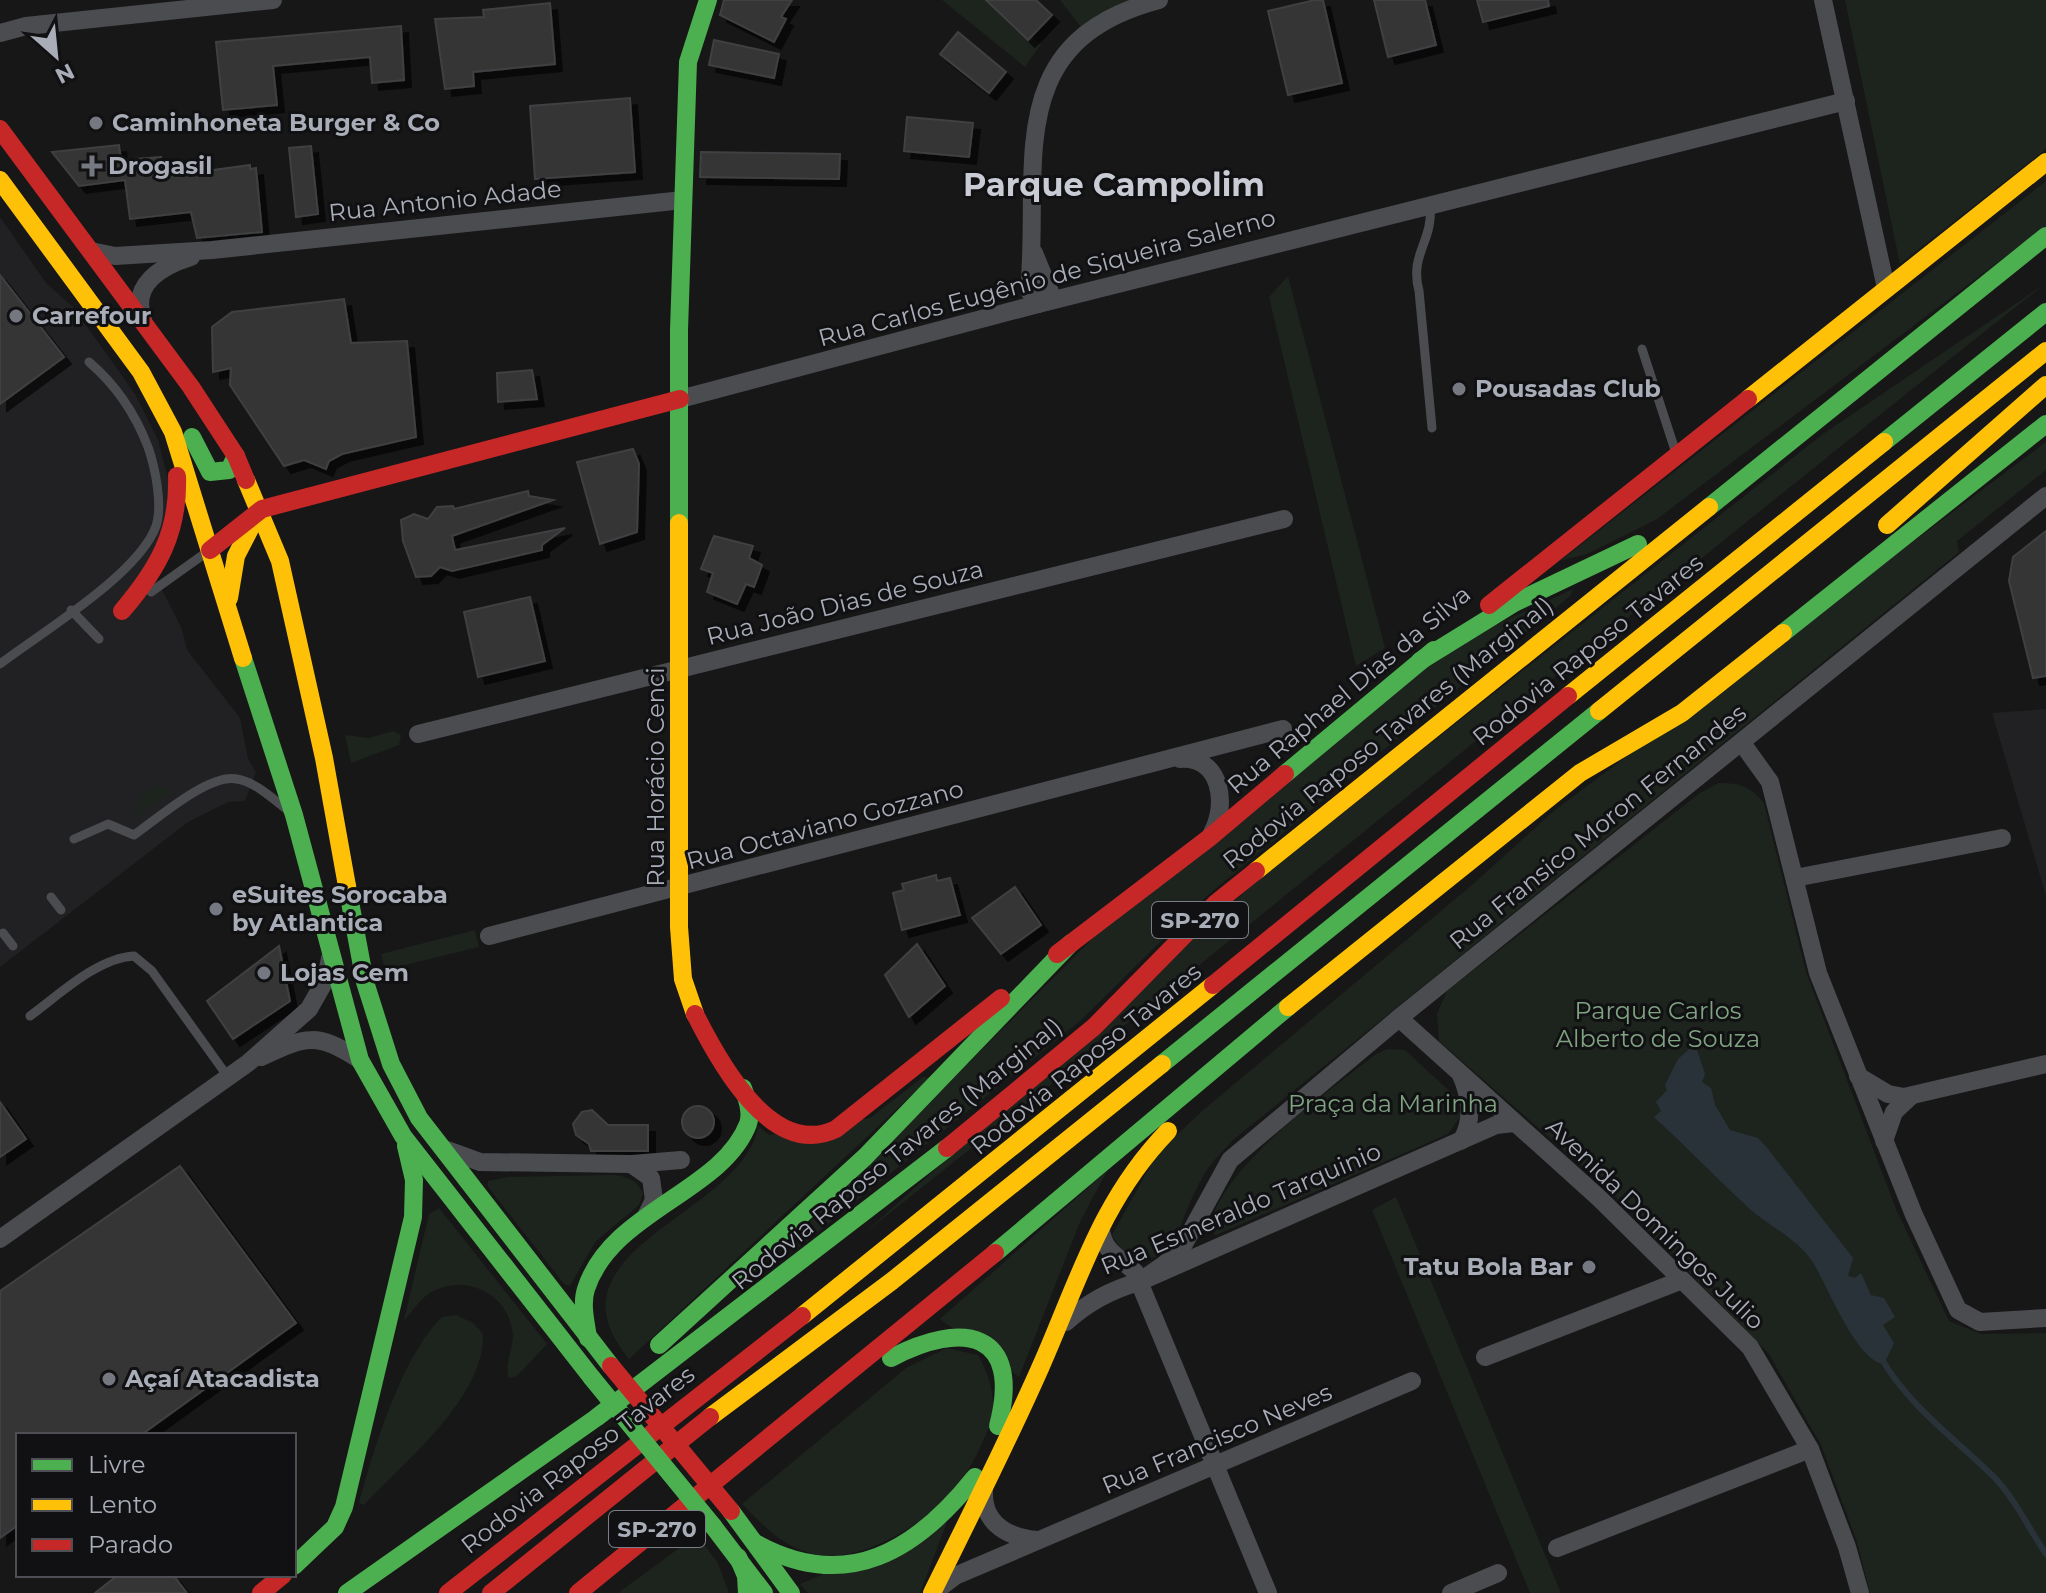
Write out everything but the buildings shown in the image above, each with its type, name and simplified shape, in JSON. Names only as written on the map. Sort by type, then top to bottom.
[{"type":"main road","name":"Rua Horácio Cenci","points":[[708,0],[688,62],[683,200],[680,966],[697,1023],[743,1087]]},
{"type":"main road","points":[[0,129],[145,325],[236,456],[262,509],[280,561],[324,758],[365,982],[391,1064],[419,1118],[588,1338],[757,1544],[791,1593]]},
{"type":"main road","name":"Rua Raphael Dias da Silva","points":[[743,1087],[782,1129],[806,1137],[827,1134],[1209,838],[1676,453],[2046,162]]},
{"type":"main road","points":[[0,180],[141,372],[187,426],[210,472],[229,470],[236,456]]},
{"type":"main road","name":"Rodovia Raposo Tavares (Marginal)","points":[[347,1593],[518,1473],[757,1297],[927,1165],[1094,1027],[1216,903],[2046,236]]},
{"type":"main road","name":"Rodovia Raposo Tavares","points":[[446,1593],[943,1206],[1460,783],[2046,312]]},
{"type":"main road","name":"Rodovia Raposo Tavares","points":[[491,1593],[712,1415],[905,1271],[2046,351]]},
{"type":"main road","points":[[141,372],[173,432],[186,466],[229,615],[294,815],[360,1060],[403,1136],[764,1593]]},
{"type":"main road","points":[[1784,632],[1933,481],[2046,385]]},
{"type":"main road","name":"Rua Carlos Eugênio de Siqueira Salerno","points":[[262,509],[680,399]]},
{"type":"main road","points":[[636,410],[654,414],[667,422],[682,451]]},
{"type":"main road","name":"SP-270","points":[[578,1593],[927,1311],[1228,1056],[1580,773],[1682,713],[2046,424]]},
{"type":"main road","points":[[122,611],[161,561],[179,509],[173,432]]},
{"type":"main road","points":[[1420,661],[1514,603],[1622,553],[1731,487]]},
{"type":"main road","points":[[210,550],[262,509]]},
{"type":"main road","points":[[229,615],[229,579],[235,559],[243,538],[262,509]]},
{"type":"main road","name":"SP-270","points":[[1100,1217],[1115,1192],[1164,1134],[1390,928]]},
{"type":"main road","points":[[518,1473],[865,1157],[1071,943]]},
{"type":"main road","points":[[588,1338],[586,1290],[593,1272],[647,1214],[738,1141],[749,1121],[743,1087]]},
{"type":"main road","points":[[296,1564],[335,1527],[354,1476],[413,1217],[414,1180],[403,1136]]},
{"type":"main road","points":[[932,1593],[1053,1339],[1100,1217]]},
{"type":"main road","points":[[757,1544],[788,1563],[820,1571],[857,1568],[891,1555],[951,1508],[974,1479],[1006,1407],[1007,1384],[991,1349],[974,1337],[942,1335],[911,1345],[777,1432]]},
{"type":"main road","points":[[603,1593],[736,1464]]},
{"type":"main road","points":[[738,1557],[746,1576],[747,1593]]},
{"type":"main road","points":[[261,1593],[281,1577]]},
{"type":"street","points":[[0,33],[26,26],[273,0]]},
{"type":"street","points":[[1042,303],[1029,291],[1033,250],[1030,167],[1037,107],[1067,53],[1089,32],[1112,16],[1159,0]]},
{"type":"street","points":[[1823,0],[1886,288]]},
{"type":"street","name":"Rua Carlos Eugênio de Siqueira Salerno","points":[[680,399],[1042,303],[1846,101]]},
{"type":"street","name":"Rua Antonio Adade","points":[[91,251],[115,256],[212,250],[683,200]]},
{"type":"street","name":"Rua Antonio Adade","points":[[145,325],[139,303],[143,287],[153,274],[171,264],[212,250]]},
{"type":"street","name":"Rua Fransico Moron Fernandes","points":[[1139,1282],[1175,1255],[1230,1160],[1399,1018],[2046,496]]},
{"type":"street","name":"Rua João Dias de Souza","points":[[418,734],[1284,519]]},
{"type":"street","name":"Rua Octaviano Gozzano","points":[[489,936],[1283,729]]},
{"type":"street","points":[[1742,743],[1770,782],[1818,973],[1884,1141],[1958,1310],[1980,1322],[2046,1318]]},
{"type":"street","points":[[1173,759],[1194,758],[1212,772],[1218,784],[1222,813],[1209,838]]},
{"type":"street","points":[[1795,878],[2002,838]]},
{"type":"street","points":[[0,1239],[248,1063],[309,1009],[326,979],[331,958]]},
{"type":"street","name":"Avenida Domingos Julio","points":[[1399,1018],[1599,1198],[1750,1347],[1810,1449],[1847,1547],[1860,1593]]},
{"type":"street","points":[[248,1063],[297,1040],[314,1038],[334,1043],[360,1060]]},
{"type":"street","points":[[1858,1076],[1893,1096],[1911,1096],[2046,1064]]},
{"type":"street","points":[[1461,1074],[1469,1115],[1467,1133],[1461,1141]]},
{"type":"street","points":[[1884,1141],[1894,1112],[1911,1096]]},
{"type":"street","name":"Rua Esmeraldo Tarquinio","points":[[1053,1339],[1066,1322],[1093,1300],[1496,1125],[1514,1123]]},
{"type":"street","points":[[443,1147],[468,1160],[480,1162],[631,1164],[654,1171],[681,1160]]},
{"type":"street","points":[[647,1214],[654,1200],[654,1171]]},
{"type":"street","points":[[1200,1214],[1196,1242],[1200,1247],[1214,1247]]},
{"type":"street","points":[[1100,1217],[1103,1244],[1135,1272],[1268,1593]]},
{"type":"street","points":[[1485,1357],[1682,1280]]},
{"type":"street","name":"Rua Francisco Neves","points":[[932,1593],[955,1576],[1412,1381]]},
{"type":"street","points":[[1557,1548],[1810,1449]]},
{"type":"street","points":[[985,1486],[985,1507],[1002,1531],[1012,1537],[1041,1540]]},
{"type":"street","points":[[1451,1593],[1498,1573]]},
{"type":"lane","points":[[1430,204],[1432,226],[1414,270],[1419,291],[1432,428]]},
{"type":"lane","points":[[1642,349],[1676,453]]},
{"type":"lane","points":[[0,664],[129,567],[156,525],[154,464],[140,427],[112,382],[89,362]]},
{"type":"lane","points":[[122,611],[210,550]]},
{"type":"lane","points":[[71,610],[99,639]]},
{"type":"lane","points":[[74,839],[108,824],[134,835],[214,780],[237,778],[260,789],[294,815]]},
{"type":"lane","points":[[51,897],[61,910]]},
{"type":"lane","points":[[3,933],[13,946]]},
{"type":"lane","points":[[30,1016],[83,978],[124,957],[134,956],[152,971],[228,1077]]},
{"type":"shaded area","points":[[0,217],[46,283],[73,307],[135,394],[158,440],[169,483],[170,518],[148,563],[181,627],[187,650],[240,718],[248,759],[256,772],[245,801],[228,802],[188,822],[0,967]]},
{"type":"shaded area","points":[[2046,709],[2046,896],[1992,713]]},
{"type":"shaded area","points":[[1695,1044],[1705,1074],[1702,1082],[1711,1088],[1715,1105],[1730,1130],[1758,1138],[1853,1258],[1848,1276],[1855,1278],[1861,1273],[1871,1295],[1884,1298],[1895,1317],[1883,1325],[1894,1343],[1884,1364],[1873,1360],[1853,1336],[1806,1253],[1751,1210],[1654,1117],[1661,1111],[1656,1102],[1667,1090],[1665,1085],[1678,1059]]},
{"type":"green space","points":[[942,0],[986,0],[1041,44],[1025,67]]},
{"type":"green space","points":[[1060,0],[1136,0],[1106,11],[1081,27]]},
{"type":"green space","points":[[1845,0],[2046,0],[2046,149],[1900,264]]},
{"type":"green space","points":[[2046,181],[2046,226],[1657,519],[1587,554],[1560,561]]},
{"type":"green space","points":[[1288,276],[1385,648],[1356,666],[1269,297]]},
{"type":"green space","points":[[2046,283],[862,1235],[1266,873],[1823,434]]},
{"type":"green space","points":[[2046,442],[2046,470],[1957,541],[1959,552],[1233,1140],[1205,1173],[1177,1236],[1168,1249],[1155,1257],[1145,1258],[1129,1254],[1118,1244],[1112,1235],[1157,1154],[1202,1111],[1472,885],[1555,810]]},
{"type":"green space","points":[[1573,589],[1570,596],[1209,894],[1080,1021],[794,1251],[784,1248],[1100,931],[1458,642]]},
{"type":"green space","points":[[393,731],[401,735],[399,745],[351,763],[345,735],[369,738]]},
{"type":"green space","name":"Parque Carlos Alberto de Souza","points":[[1719,783],[1744,787],[1764,803],[1806,972],[1896,1209],[1949,1321],[1981,1334],[2046,1333],[2046,1593],[1870,1593],[1857,1542],[1821,1445],[1769,1354],[1604,1185],[1439,1041],[1437,1014],[1447,991],[1700,793]]},
{"type":"green space","points":[[161,786],[170,792],[134,819],[141,796],[149,789]]},
{"type":"green space","points":[[475,930],[479,947],[385,970],[381,954]]},
{"type":"green space","name":"Praça da Marinha","points":[[1387,1049],[1405,1050],[1456,1097],[1460,1117],[1448,1134],[1216,1235],[1210,1232],[1216,1208],[1252,1158],[1304,1110],[1376,1054]]},
{"type":"green space","points":[[923,1077],[930,1078],[629,1359],[608,1321],[609,1289],[626,1260],[654,1234],[719,1184],[745,1157],[758,1126],[769,1135],[870,1118]]},
{"type":"green space","points":[[1107,1171],[1080,1222],[1019,1377],[940,1319]]},
{"type":"green space","points":[[614,1175],[628,1178],[638,1185],[643,1193],[639,1205],[595,1242],[570,1286],[565,1285],[488,1187],[488,1181],[508,1177]]},
{"type":"green space","points":[[1396,1197],[1561,1593],[1530,1593],[1372,1210]]},
{"type":"green space","points":[[439,1208],[547,1344],[517,1376],[509,1378],[508,1373],[513,1335],[508,1315],[501,1304],[480,1289],[455,1285],[442,1287],[419,1302],[404,1320],[429,1214]]},
{"type":"green space","points":[[456,1315],[473,1323],[483,1334],[480,1358],[471,1381],[440,1427],[364,1505],[359,1503],[381,1430],[402,1378],[414,1355],[442,1317]]},
{"type":"green space","points":[[947,1348],[978,1355],[991,1386],[993,1411],[986,1434],[963,1480],[930,1513],[892,1538],[871,1547],[829,1556],[790,1545],[742,1504],[906,1368]]},
{"type":"green space","points":[[947,1522],[920,1593],[808,1593],[800,1584]]},
{"type":"green space","points":[[697,1535],[718,1563],[729,1593],[618,1593]]},
{"type":"waterway","points":[[1881,1358],[1919,1407],[2001,1484],[2046,1554]]},
{"type":"traffic: fast","points":[[679,523],[679,330],[688,62],[708,0]]},
{"type":"traffic: fast","points":[[1709,507],[2046,236]]},
{"type":"traffic: fast","points":[[1884,442],[2046,312]]},
{"type":"traffic: fast","points":[[1783,633],[2046,424]]},
{"type":"traffic: fast","points":[[192,437],[210,472],[229,470],[236,456]]},
{"type":"traffic: fast","points":[[1420,661],[1514,603],[1638,544]]},
{"type":"traffic: fast","points":[[1285,774],[1434,650]]},
{"type":"traffic: fast","points":[[243,658],[294,815],[360,1060],[403,1136],[592,1378]]},
{"type":"traffic: fast","points":[[1162,1064],[1599,711]]},
{"type":"traffic: fast","points":[[347,886],[365,982],[391,1064],[419,1118],[611,1366]]},
{"type":"traffic: fast","points":[[659,1345],[865,1157],[1071,943]]},
{"type":"traffic: fast","points":[[995,1253],[1288,1007]]},
{"type":"traffic: fast","points":[[588,1338],[585,1295],[599,1262],[641,1220],[692,1186],[735,1147],[749,1119],[743,1088]]},
{"type":"traffic: fast","points":[[296,1564],[335,1527],[344,1507],[413,1217],[414,1180],[406,1146]]},
{"type":"traffic: fast","points":[[347,1593],[596,1418],[947,1148]]},
{"type":"traffic: fast","points":[[891,1358],[942,1339],[963,1338],[981,1342],[994,1353],[1002,1370],[1004,1394],[998,1426]]},
{"type":"traffic: fast","points":[[592,1378],[713,1526]]},
{"type":"traffic: fast","points":[[757,1544],[790,1558],[821,1565],[850,1564],[878,1557],[929,1526],[975,1477]]},
{"type":"traffic: fast","points":[[731,1511],[791,1593]]},
{"type":"traffic: fast","points":[[713,1526],[764,1593]]},
{"type":"traffic: fast","points":[[738,1557],[746,1576],[747,1593]]},
{"type":"traffic: slow","points":[[1748,399],[2046,162]]},
{"type":"traffic: slow","points":[[0,180],[141,372],[173,432],[243,658]]},
{"type":"traffic: slow","points":[[1599,711],[2046,351]]},
{"type":"traffic: slow","points":[[1887,525],[2046,385]]},
{"type":"traffic: slow","points":[[1568,696],[1884,442]]},
{"type":"traffic: slow","points":[[246,480],[280,561],[324,758],[347,886]]},
{"type":"traffic: slow","points":[[1256,871],[1709,507]]},
{"type":"traffic: slow","points":[[229,598],[236,556],[255,519]]},
{"type":"traffic: slow","points":[[679,523],[679,927],[683,979],[695,1014]]},
{"type":"traffic: slow","points":[[1288,1007],[1580,773],[1682,713],[1783,633]]},
{"type":"traffic: slow","points":[[802,1316],[1213,985]]},
{"type":"traffic: slow","points":[[710,1417],[892,1281],[1162,1064]]},
{"type":"traffic: slow","points":[[932,1593],[1015,1423],[1108,1213],[1145,1157],[1168,1131]]},
{"type":"traffic: jam","points":[[0,129],[191,387],[236,456],[246,480]]},
{"type":"traffic: jam","points":[[210,550],[262,509],[680,399]]},
{"type":"traffic: jam","points":[[1489,605],[1748,399]]},
{"type":"traffic: jam","points":[[122,611],[146,580],[164,549],[174,515],[177,476]]},
{"type":"traffic: jam","points":[[1213,985],[1568,696]]},
{"type":"traffic: jam","points":[[1057,954],[1209,838],[1285,774]]},
{"type":"traffic: jam","points":[[947,1148],[1094,1027],[1216,903],[1256,871]]},
{"type":"traffic: jam","points":[[695,1014],[718,1057],[750,1101],[790,1131],[813,1135],[836,1129],[1001,998]]},
{"type":"traffic: jam","points":[[578,1593],[995,1253]]},
{"type":"traffic: jam","points":[[448,1593],[802,1316]]},
{"type":"traffic: jam","points":[[611,1366],[731,1511]]},
{"type":"traffic: jam","points":[[491,1593],[710,1417]]},
{"type":"traffic: jam","points":[[261,1593],[281,1577]]},
{"type":"place","name":"Caminhoneta Burger & Co","points":[[96,123]]},
{"type":"place","name":"Drogasil","points":[[92,166]]},
{"type":"place","name":"Carrefour","points":[[16,316]]},
{"type":"place","name":"Pousadas Club","points":[[1459,389]]},
{"type":"place","name":"eSuites Sorocaba by Atlantica","points":[[216,909]]},
{"type":"place","name":"Lojas Cem","points":[[264,973]]},
{"type":"place","name":"Tatu Bola Bar","points":[[1589,1267]]},
{"type":"place","name":"Açaí Atacadista","points":[[109,1379]]},
{"type":"district","name":"Parque Campolim","points":[[1114,185]]}]
